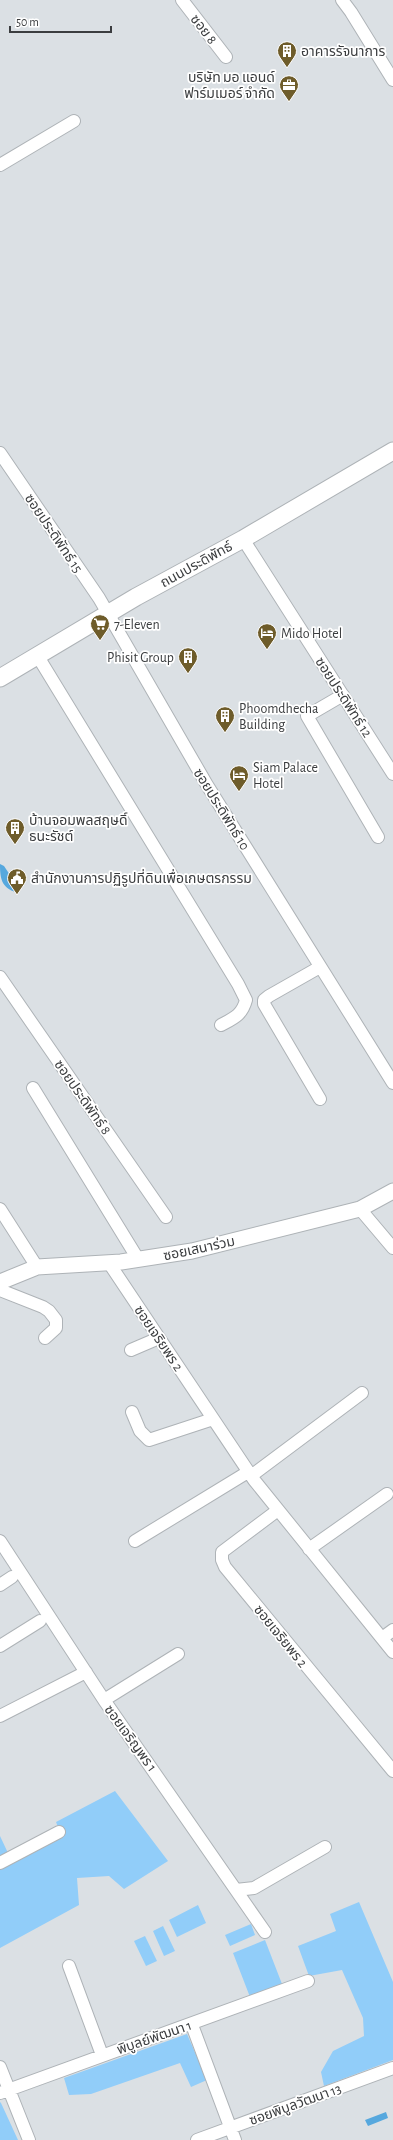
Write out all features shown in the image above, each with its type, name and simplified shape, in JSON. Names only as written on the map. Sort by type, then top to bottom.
[{"type":"main road","name":"ถนนประดิพัทธ์","points":[[0,678],[37,655],[242,539],[393,451]]},
{"type":"street","name":"ซอย 8","points":[[182,0],[226,57]]},
{"type":"street","points":[[342,0],[393,80]]},
{"type":"street","points":[[0,165],[74,121]]},
{"type":"street","name":"ซอยประดิพัทธ์ 15","points":[[0,453],[108,614]]},
{"type":"street","name":"ซอยประดิพัทธ์ 12","points":[[242,539],[393,774]]},
{"type":"street","name":"ซอยประดิพัทธ์ 10","points":[[108,614],[207,785],[393,1083]]},
{"type":"street","points":[[37,655],[238,984],[246,1000],[244,1008],[239,1015],[221,1025]]},
{"type":"street","points":[[343,695],[307,716],[378,837]]},
{"type":"street","points":[[320,967],[269,996],[264,1004],[320,1099]]},
{"type":"street","name":"ซอยประดิพัทธ์ 8","points":[[0,978],[166,1217]]},
{"type":"street","points":[[33,1088],[138,1259]]},
{"type":"street","name":"ซอยเสนาร่วม","points":[[0,1282],[37,1266],[109,1263],[192,1251],[360,1210],[393,1191]]},
{"type":"street","points":[[0,1209],[37,1266]]},
{"type":"street","points":[[360,1210],[393,1248]]},
{"type":"street","name":"ซอยเจริยพร 2","points":[[109,1263],[250,1474],[393,1652]]},
{"type":"street","points":[[0,1290],[49,1311],[56,1320],[56,1328],[45,1338]]},
{"type":"street","points":[[131,1350],[160,1338]]},
{"type":"street","points":[[135,1541],[250,1474],[362,1393]]},
{"type":"street","points":[[132,1412],[140,1431],[149,1440],[213,1419]]},
{"type":"street","points":[[309,1549],[387,1494]]},
{"type":"street","name":"ซอยเจริยพร 2","points":[[278,1510],[222,1552],[222,1560],[225,1567],[393,1771]]},
{"type":"street","name":"ซอยเจริญพร 1","points":[[0,1541],[104,1700],[265,1932]]},
{"type":"street","points":[[0,1585],[12,1577]]},
{"type":"street","points":[[0,1646],[40,1621]]},
{"type":"street","points":[[382,1638],[393,1630]]},
{"type":"street","points":[[104,1700],[178,1654]]},
{"type":"street","points":[[0,1716],[86,1672]]},
{"type":"street","points":[[0,1863],[59,1832]]},
{"type":"street","points":[[236,1890],[254,1888],[325,1847]]},
{"type":"street","points":[[69,1966],[102,2055]]},
{"type":"street","name":"พิบูลย์พัฒนา 1","points":[[4,2092],[308,1981]]},
{"type":"street","points":[[192,2024],[235,2140]]},
{"type":"street","points":[[0,2068],[4,2092],[29,2140]]},
{"type":"street","name":"ซอยพิบูลวัฒนา 13","points":[[197,2140],[393,2068]]},
{"type":"shaded area","points":[[0,864],[4,866],[18,887],[16,892],[4,885],[0,873]]},
{"type":"shaded area","points":[[115,1791],[168,1861],[124,1889],[109,1876],[77,1878],[79,1905],[0,1948],[0,1836],[8,1853],[58,1827],[56,1822]]},
{"type":"shaded area","points":[[359,1902],[393,1982],[393,2060],[324,2086],[321,2072],[333,2051],[364,2036],[363,2018],[342,1970],[309,1976],[298,1946],[336,1931],[330,1914]]},
{"type":"shaded area","points":[[198,1905],[206,1923],[177,1937],[169,1920]]},
{"type":"shaded area","points":[[251,1924],[255,1935],[230,1946],[225,1935]]},
{"type":"shaded area","points":[[163,1926],[175,1951],[164,1956],[153,1931]]},
{"type":"shaded area","points":[[145,1936],[157,1961],[146,1966],[134,1941]]},
{"type":"shaded area","points":[[265,1940],[282,1984],[250,1997],[233,1953]]},
{"type":"shaded area","points":[[187,2034],[207,2080],[191,2087],[180,2063],[91,2094],[69,2095],[64,2078]]},
{"type":"shaded area","points":[[0,2102],[1,2103],[18,2140],[0,2140]]},
{"type":"shaded area","points":[[386,2112],[388,2118],[368,2126],[365,2120]]},
{"type":"place","name":"อาคารรัจนาการ","points":[[287,68]]},
{"type":"place","name":"บริษัท มอ แอนด์ ฟาร์มเมอร์ จำกัด","points":[[289,102]]},
{"type":"place","name":"7-Eleven","points":[[100,641]]},
{"type":"place","name":"Mido Hotel","points":[[267,650]]},
{"type":"place","name":"Phisit Group","points":[[188,674]]},
{"type":"place","name":"Phoomdhecha Building","points":[[225,733]]},
{"type":"place","name":"Siam Palace Hotel","points":[[239,792]]},
{"type":"place","name":"บ้านจอมพลสฤษดิ์ ธนะรัชต์","points":[[15,845]]},
{"type":"place","name":"สำนักงานการปฏิรูปที่ดินเพื่อเกษตรกรรม","points":[[17,895]]}]
